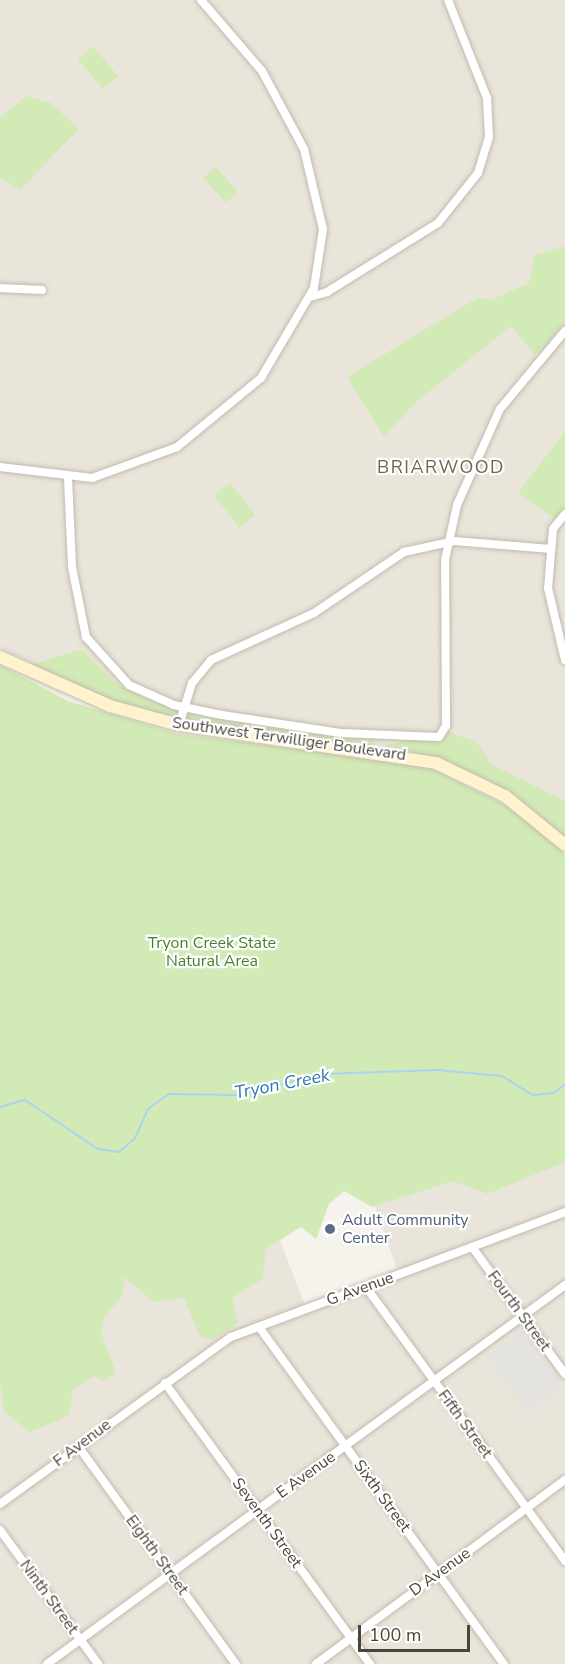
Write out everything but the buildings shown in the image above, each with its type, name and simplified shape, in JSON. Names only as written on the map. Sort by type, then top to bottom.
[{"type":"main road","name":"Southwest Terwilliger Boulevard","points":[[0,657],[110,706],[178,725],[426,760],[498,791],[565,845]]},
{"type":"street","points":[[0,467],[68,478],[124,470],[197,434],[268,369],[310,297],[324,237],[305,150],[262,71],[201,0]]},
{"type":"street","points":[[310,297],[324,294],[438,223],[478,173],[488,143],[489,108],[482,78],[449,3]]},
{"type":"street","points":[[0,288],[42,290]]},
{"type":"street","points":[[68,478],[72,567],[86,637],[129,685],[183,707],[341,734],[437,738],[446,726],[447,541],[468,472],[493,421],[525,373],[565,331]]},
{"type":"street","points":[[565,514],[553,529],[549,601],[565,660]]},
{"type":"street","points":[[178,725],[183,707],[197,676],[216,656],[314,613],[397,555],[447,541],[551,549]]},
{"type":"street","name":"G Avenue","points":[[165,1383],[224,1341],[565,1212]]},
{"type":"street","name":"Fourth Street","points":[[472,1247],[565,1374]]},
{"type":"street","name":"E Avenue","points":[[46,1664],[565,1285]]},
{"type":"street","name":"Fifth Street","points":[[366,1287],[565,1561]]},
{"type":"street","name":"Sixth Street","points":[[259,1327],[504,1664]]},
{"type":"street","name":"F Avenue","points":[[0,1504],[165,1383]]},
{"type":"street","name":"Seventh Street","points":[[165,1383],[370,1664]]},
{"type":"street","name":"Eighth Street","points":[[78,1446],[236,1664]]},
{"type":"street","name":"D Avenue","points":[[316,1664],[565,1480]]},
{"type":"street","name":"Ninth Street","points":[[0,1530],[98,1664]]},
{"type":"shaded area","points":[[0,0],[565,0],[565,836],[522,797],[467,766],[413,749],[197,724],[114,702],[0,648]]},
{"type":"shaded area","points":[[565,1113],[565,1664],[0,1664],[0,1355],[32,1163],[249,1160],[305,1305],[397,1269],[355,1152]]},
{"type":"shaded area","points":[[522,1330],[563,1386],[527,1412],[486,1356]]},
{"type":"green space","points":[[93,46],[118,76],[103,89],[78,59]]},
{"type":"green space","points":[[26,96],[51,103],[79,129],[20,190],[0,177],[0,118]]},
{"type":"green space","points":[[215,167],[238,192],[226,203],[203,178]]},
{"type":"green space","points":[[565,246],[565,324],[535,355],[511,326],[416,402],[384,437],[347,377],[477,298],[491,300],[529,283],[535,255]]},
{"type":"green space","points":[[565,431],[565,511],[554,518],[518,493]]},
{"type":"green space","points":[[230,483],[255,515],[239,528],[214,495]]},
{"type":"green space","points":[[81,649],[118,685],[176,710],[175,716],[133,710],[27,666]]},
{"type":"green space","name":"Tryon Creek State Natural Area","points":[[0,665],[68,701],[178,734],[424,765],[511,808],[565,854],[565,1162],[487,1194],[453,1181],[372,1207],[344,1191],[329,1204],[316,1239],[301,1227],[266,1249],[262,1279],[232,1298],[238,1322],[213,1340],[200,1337],[184,1298],[154,1302],[124,1277],[123,1294],[104,1318],[101,1333],[116,1373],[104,1381],[94,1376],[73,1390],[68,1416],[30,1432],[4,1412],[0,1379]]},
{"type":"green space","points":[[187,711],[374,738],[374,746],[189,724]]},
{"type":"green space","points":[[444,730],[477,742],[491,764],[565,801],[565,838],[494,784],[428,756],[384,746]]},
{"type":"waterway","name":"Tryon Creek","points":[[0,1107],[25,1100],[98,1149],[119,1152],[135,1138],[148,1109],[169,1094],[239,1095],[321,1074],[437,1070],[502,1076],[533,1095],[553,1093],[565,1085]]},
{"type":"place","name":"Adult Community Center","points":[[330,1229]]},
{"type":"district","name":"BRIARWOOD","points":[[441,467]]}]
